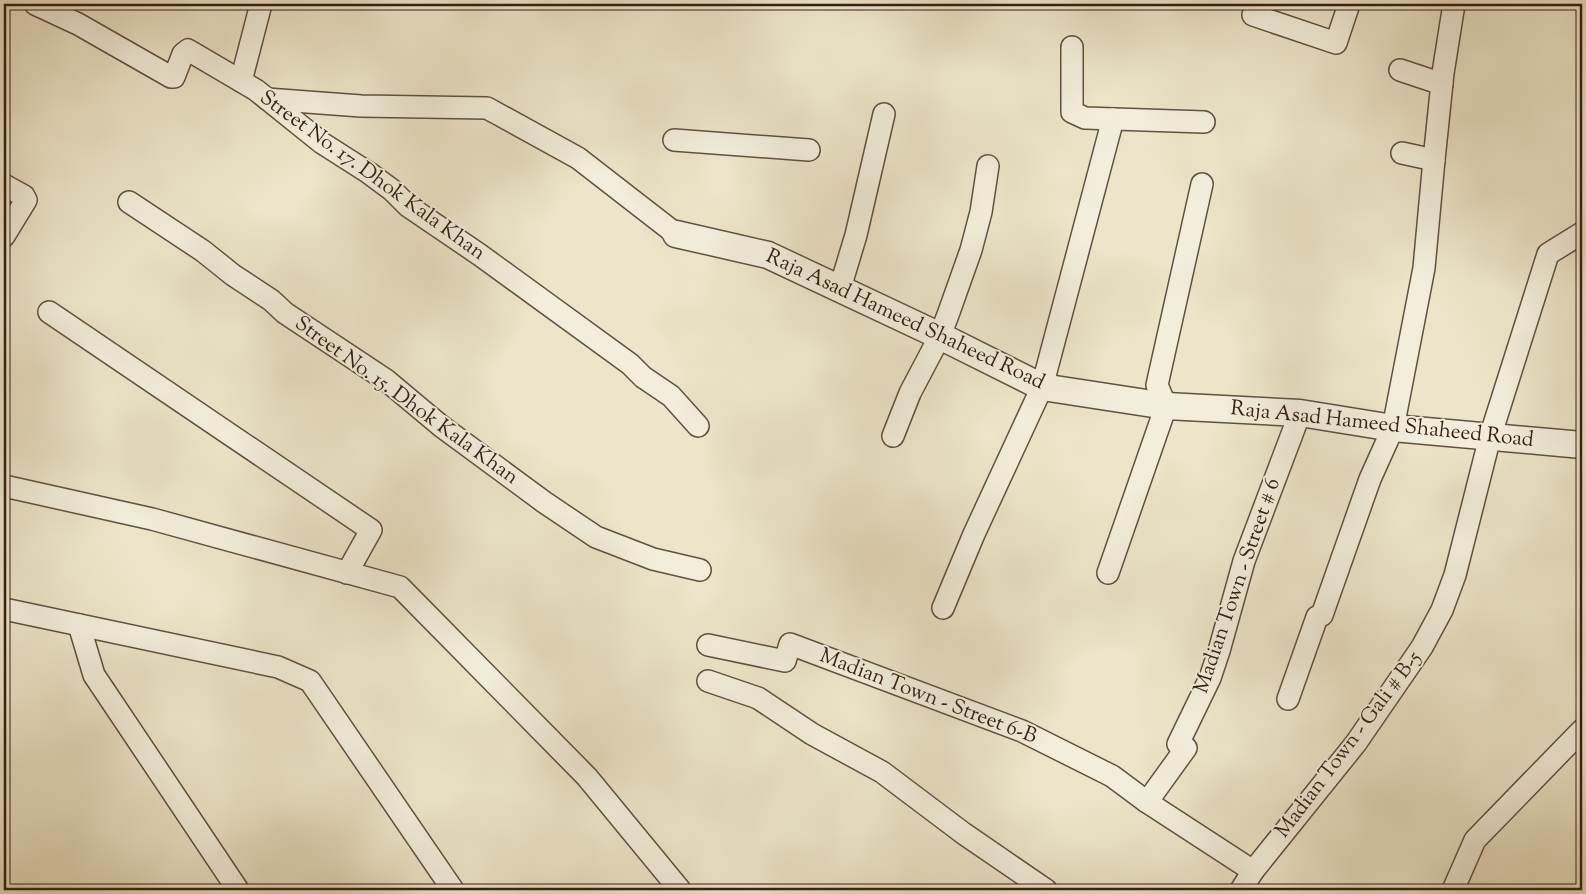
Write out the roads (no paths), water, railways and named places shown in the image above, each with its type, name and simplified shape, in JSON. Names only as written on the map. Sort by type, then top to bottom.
[{"type":"street","name":"Street No. 17. Dhok Kala Khan","points":[[35,4],[78,24],[171,77],[174,77],[183,54],[188,50],[256,90],[322,143],[369,173],[392,190],[408,206],[473,250],[630,364],[643,377],[671,396],[698,426]]},
{"type":"street","points":[[241,81],[261,4]]},
{"type":"street","points":[[1252,15],[1336,43],[1349,4]]},
{"type":"street","points":[[1288,699],[1317,617],[1322,615],[1370,479],[1393,428],[1424,268],[1442,84],[1454,4]]},
{"type":"street","points":[[1072,47],[1072,112],[1085,118],[1204,122]]},
{"type":"street","points":[[1400,70],[1442,84]]},
{"type":"street","points":[[267,99],[361,106],[487,108],[578,158],[676,234]]},
{"type":"street","points":[[840,288],[856,235],[884,114]]},
{"type":"street","points":[[944,608],[974,534],[1042,386],[1113,119]]},
{"type":"street","points":[[674,140],[809,150]]},
{"type":"street","points":[[1402,153],[1434,160]]},
{"type":"street","points":[[892,436],[910,393],[940,336],[981,212],[988,166]]},
{"type":"street","points":[[1108,572],[1166,406],[1157,385],[1202,184]]},
{"type":"street","points":[[4,185],[24,196],[26,200],[4,236]]},
{"type":"street","name":"Street No. 15. Dhok Kala Khan","points":[[129,202],[203,251],[233,275],[271,300],[285,313],[386,380],[441,426],[544,502],[596,537],[653,559],[700,570]]},
{"type":"street","name":"Madian Town - Gali # B-5","points":[[1253,871],[1356,743],[1422,647],[1442,610],[1455,575],[1490,437],[1548,254],[1582,233]]},
{"type":"street","name":"Raja Asad Hameed Shaheed Road","points":[[676,234],[768,255],[1042,386],[1166,406],[1300,412],[1393,428],[1582,445]]},
{"type":"street","points":[[49,312],[371,530],[347,573]]},
{"type":"street","name":"Madian Town - Street # 6","points":[[1147,802],[1186,748],[1178,744],[1210,678],[1244,561],[1300,412]]},
{"type":"street","points":[[4,486],[152,519],[400,587],[587,777],[680,890]]},
{"type":"street","points":[[4,609],[278,667],[310,681],[453,890]]},
{"type":"street","points":[[79,625],[94,675],[238,890]]},
{"type":"street","name":"Madian Town - Street 6-B","points":[[708,645],[785,661],[790,644],[1022,731],[1112,776],[1147,802]]},
{"type":"street","points":[[708,681],[758,698],[812,734],[882,772],[1042,889]]},
{"type":"street","points":[[1453,890],[1475,840],[1582,730]]},
{"type":"street","points":[[1147,802],[1253,871],[1241,890]]}]
